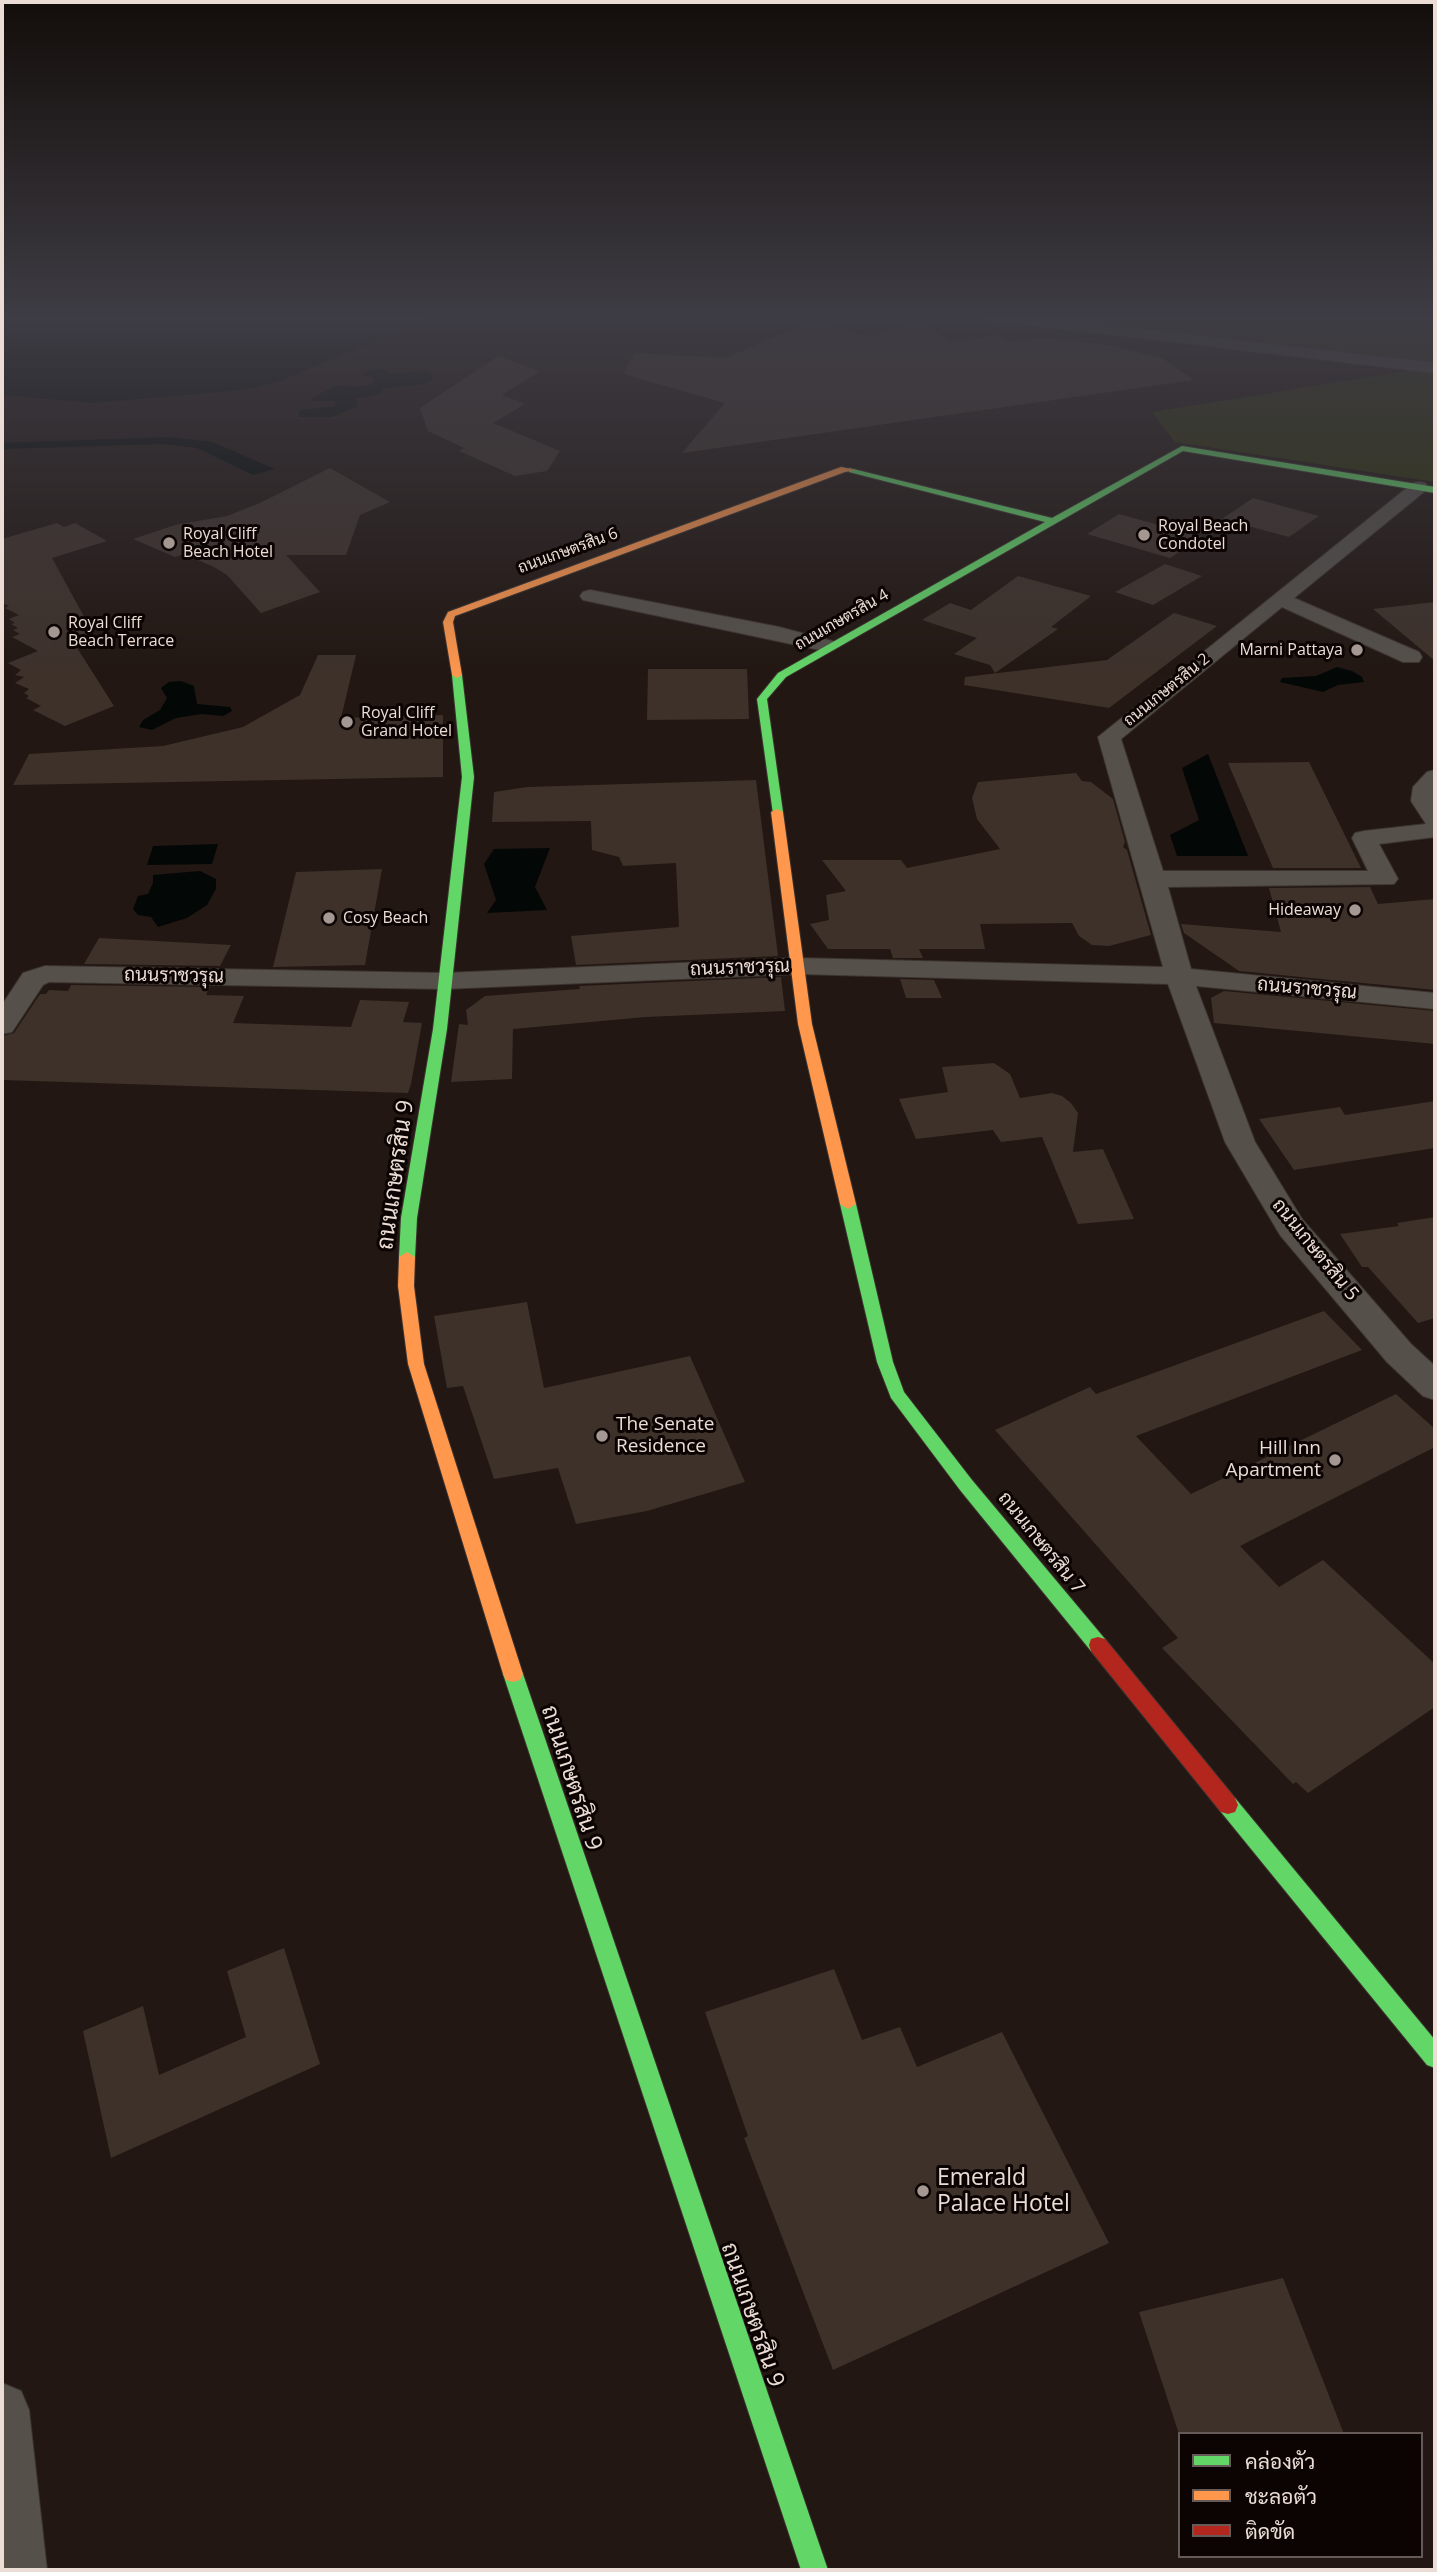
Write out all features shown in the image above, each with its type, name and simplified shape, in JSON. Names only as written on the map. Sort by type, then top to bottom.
[{"type":"street","name":"ถนนเกษตรสิน 4","points":[[798,966],[762,699],[782,675],[1182,448],[1427,489]]},
{"type":"street","name":"ถนนเกษตรสิน 6","points":[[444,981],[468,777],[455,658],[448,622],[451,614],[844,469],[866,471],[1052,521]]},
{"type":"street","name":"ถนนเกษตรสิน 2","points":[[1179,976],[1153,878],[1109,737],[1280,599],[1427,489]]},
{"type":"street","points":[[590,596],[779,633],[829,646]]},
{"type":"street","points":[[1280,599],[1411,657]]},
{"type":"street","points":[[1435,777],[1425,787],[1423,801],[1435,819]]},
{"type":"street","points":[[1153,878],[1385,879],[1364,838],[1435,830]]},
{"type":"street","name":"ถนนราชวรุณ","points":[[2,1026],[33,979],[45,974],[444,981],[798,966],[1179,976],[1435,1001]]},
{"type":"street","name":"ถนนเกษตรสิน 7","points":[[798,966],[805,1024],[885,1362],[897,1394],[965,1485],[1435,2057]]},
{"type":"street","name":"ถนนเกษตรสิน 5","points":[[1179,976],[1240,1142],[1262,1183],[1309,1247],[1399,1353],[1435,1387]]},
{"type":"street","name":"ถนนเกษตรสิน 9","points":[[444,981],[440,1028],[409,1217],[405,1286],[416,1364],[543,1770],[815,2570]]},
{"type":"street","points":[[2,2410],[18,2570]]},
{"type":"green space","points":[[1170,436],[1435,436],[1435,482],[1175,442]]},
{"type":"shaded area","points":[[169,437],[212,442],[275,469],[253,475],[197,448],[163,444],[2,449],[2,443]]},
{"type":"shaded area","points":[[1337,667],[1352,671],[1362,677],[1364,682],[1338,685],[1323,692],[1280,682],[1282,678],[1316,676]]},
{"type":"shaded area","points":[[181,681],[194,686],[197,704],[230,707],[232,711],[223,716],[202,714],[176,718],[152,730],[139,727],[143,720],[160,710],[167,698],[161,688],[169,682]]},
{"type":"shaded area","points":[[1208,754],[1248,856],[1177,856],[1170,835],[1199,820],[1182,768]]},
{"type":"shaded area","points":[[218,844],[212,864],[147,865],[153,846]]},
{"type":"shaded area","points":[[550,848],[535,887],[547,910],[487,913],[496,900],[484,864],[494,849]]},
{"type":"shaded area","points":[[200,871],[216,879],[216,889],[207,905],[187,918],[158,927],[151,917],[138,915],[133,909],[138,896],[148,894],[153,875]]},
{"type":"building","points":[[439,436],[524,436],[560,451],[547,471],[515,476],[459,451],[464,448]]},
{"type":"building","points":[[697,436],[801,436],[682,453]]},
{"type":"building","name":"Royal Cliff Beach Hotel","points":[[330,468],[390,502],[360,515],[346,555],[286,555],[320,592],[261,613],[227,575],[214,567],[184,554],[175,557],[133,539],[175,525],[227,516],[260,503]]},
{"type":"building","points":[[1253,498],[1319,516],[1289,537],[1222,519]]},
{"type":"building","name":"Royal Beach Condotel","points":[[1119,514],[1202,537],[1170,558],[1087,534]]},
{"type":"building","name":"Royal Cliff Beach Terrace","points":[[57,523],[64,527],[75,523],[107,541],[52,558],[93,633],[72,640],[114,706],[65,726],[33,710],[41,706],[26,698],[29,696],[24,693],[29,689],[15,683],[24,677],[15,675],[21,670],[8,663],[38,651],[12,637],[20,634],[13,630],[18,628],[11,624],[15,623],[9,619],[19,615],[5,608],[9,606],[2,603],[2,539]]},
{"type":"building","points":[[1165,564],[1202,576],[1153,605],[1115,592]]},
{"type":"building","points":[[1018,576],[1091,596],[1051,627],[1058,629],[995,673],[990,665],[954,654],[977,638],[922,620],[950,603],[971,610]]},
{"type":"building","points":[[1435,602],[1435,661],[1373,609]]},
{"type":"building","points":[[1174,613],[1217,626],[1109,708],[964,685],[965,677],[1107,660]]},
{"type":"building","name":"Royal Cliff Grand Hotel","points":[[318,655],[356,655],[341,718],[443,715],[443,777],[13,785],[29,754],[163,746],[243,727],[300,695]]},
{"type":"building","points":[[648,669],[747,669],[749,719],[647,720]]},
{"type":"building","points":[[1309,762],[1361,868],[1273,868],[1228,763]]},
{"type":"building","points":[[1076,773],[1082,781],[1091,782],[1113,799],[1125,842],[1123,847],[1127,850],[1151,935],[1109,946],[1092,945],[1079,936],[1072,923],[980,924],[985,949],[919,949],[923,958],[893,958],[890,949],[828,949],[810,924],[829,920],[826,895],[846,891],[822,860],[901,860],[907,868],[1000,849],[977,819],[972,798],[978,782]]},
{"type":"building","points":[[756,780],[778,956],[576,965],[571,936],[679,927],[676,863],[623,866],[619,857],[592,850],[591,821],[492,822],[494,792],[527,787]]},
{"type":"building","name":"Cosy Beach","points":[[382,869],[365,965],[273,967],[296,872]]},
{"type":"building","points":[[1370,887],[1378,904],[1435,899],[1435,990],[1239,971],[1184,933],[1181,924],[1281,932],[1269,888]]},
{"type":"building","points":[[99,938],[231,945],[220,966],[84,964]]},
{"type":"building","points":[[781,977],[785,1011],[646,1017],[513,1029],[512,1079],[451,1082],[459,1024],[468,1025],[466,1010],[485,996],[580,989],[579,986]]},
{"type":"building","points":[[900,979],[934,980],[942,998],[906,998]]},
{"type":"building","points":[[71,985],[210,987],[206,995],[244,996],[233,1023],[351,1027],[360,1000],[409,1002],[403,1022],[422,1023],[411,1084],[408,1093],[2,1080],[2,1036],[14,1033],[40,994],[46,994],[49,990],[68,991]]},
{"type":"building","points":[[1224,991],[1435,1011],[1435,1044],[1214,1023],[1211,998]]},
{"type":"building","points":[[994,1063],[1010,1074],[1020,1098],[1052,1093],[1071,1103],[1078,1113],[1073,1152],[1103,1149],[1134,1219],[1078,1224],[1042,1137],[1001,1142],[993,1130],[916,1139],[899,1099],[948,1092],[942,1067]]},
{"type":"building","points":[[1435,1101],[1435,1148],[1294,1170],[1259,1119],[1340,1107],[1345,1115]]},
{"type":"building","points":[[1435,1217],[1435,1318],[1418,1323],[1368,1267],[1362,1267],[1340,1234],[1399,1226],[1397,1223]]},
{"type":"building","name":"The Senate Residence","points":[[527,1302],[544,1388],[690,1356],[745,1482],[647,1511],[576,1524],[558,1468],[494,1479],[463,1386],[447,1388],[434,1316]]},
{"type":"building","points":[[1324,1311],[1362,1350],[1136,1436],[1191,1494],[1396,1394],[1435,1429],[1435,1447],[1240,1546],[1279,1587],[1323,1560],[1435,1664],[1435,1707],[1308,1793],[1296,1782],[1293,1784],[1162,1648],[1178,1638],[995,1430],[1090,1387],[1096,1394]]},
{"type":"building","points":[[284,1948],[320,2064],[111,2158],[83,2031],[143,2006],[159,2075],[246,2037],[227,1971]]},
{"type":"building","name":"Emerald Palace Hotel","points":[[834,1969],[862,2040],[900,2027],[917,2067],[1002,2032],[1109,2243],[833,2370],[744,2138],[748,2136],[705,2012]]},
{"type":"building","points":[[1283,2278],[1343,2432],[1178,2432],[1139,2312]]},
{"type":"traffic: fast","points":[[777,812],[762,699],[782,675],[1182,448],[1435,490]]},
{"type":"traffic: fast","points":[[852,470],[1052,521]]},
{"type":"traffic: fast","points":[[407,1257],[409,1218],[440,1029],[468,777],[457,675]]},
{"type":"traffic: fast","points":[[848,1204],[885,1362],[897,1394],[966,1485],[1098,1645]]},
{"type":"traffic: fast","points":[[513,1674],[815,2570]]},
{"type":"traffic: fast","points":[[1228,1805],[1435,2057]]},
{"type":"traffic: slow","points":[[457,675],[448,622],[451,614],[844,469],[852,470]]},
{"type":"traffic: slow","points":[[777,812],[805,1024],[848,1204]]},
{"type":"traffic: slow","points":[[407,1257],[406,1286],[416,1364],[513,1674]]},
{"type":"traffic: jam","points":[[1098,1645],[1228,1805]]},
{"type":"place","name":"Royal Beach Condotel","points":[[1144,535]]},
{"type":"place","name":"Royal Cliff Beach Hotel","points":[[169,543]]},
{"type":"place","name":"Royal Cliff Beach Terrace","points":[[54,632]]},
{"type":"place","name":"Marni Pattaya","points":[[1357,650]]},
{"type":"place","name":"Royal Cliff Grand Hotel","points":[[347,722]]},
{"type":"place","name":"Hideaway","points":[[1355,910]]},
{"type":"place","name":"Cosy Beach","points":[[329,918]]},
{"type":"place","name":"The Senate Residence","points":[[602,1436]]},
{"type":"place","name":"Hill Inn Apartment","points":[[1335,1460]]},
{"type":"place","name":"Emerald Palace Hotel","points":[[923,2191]]}]
